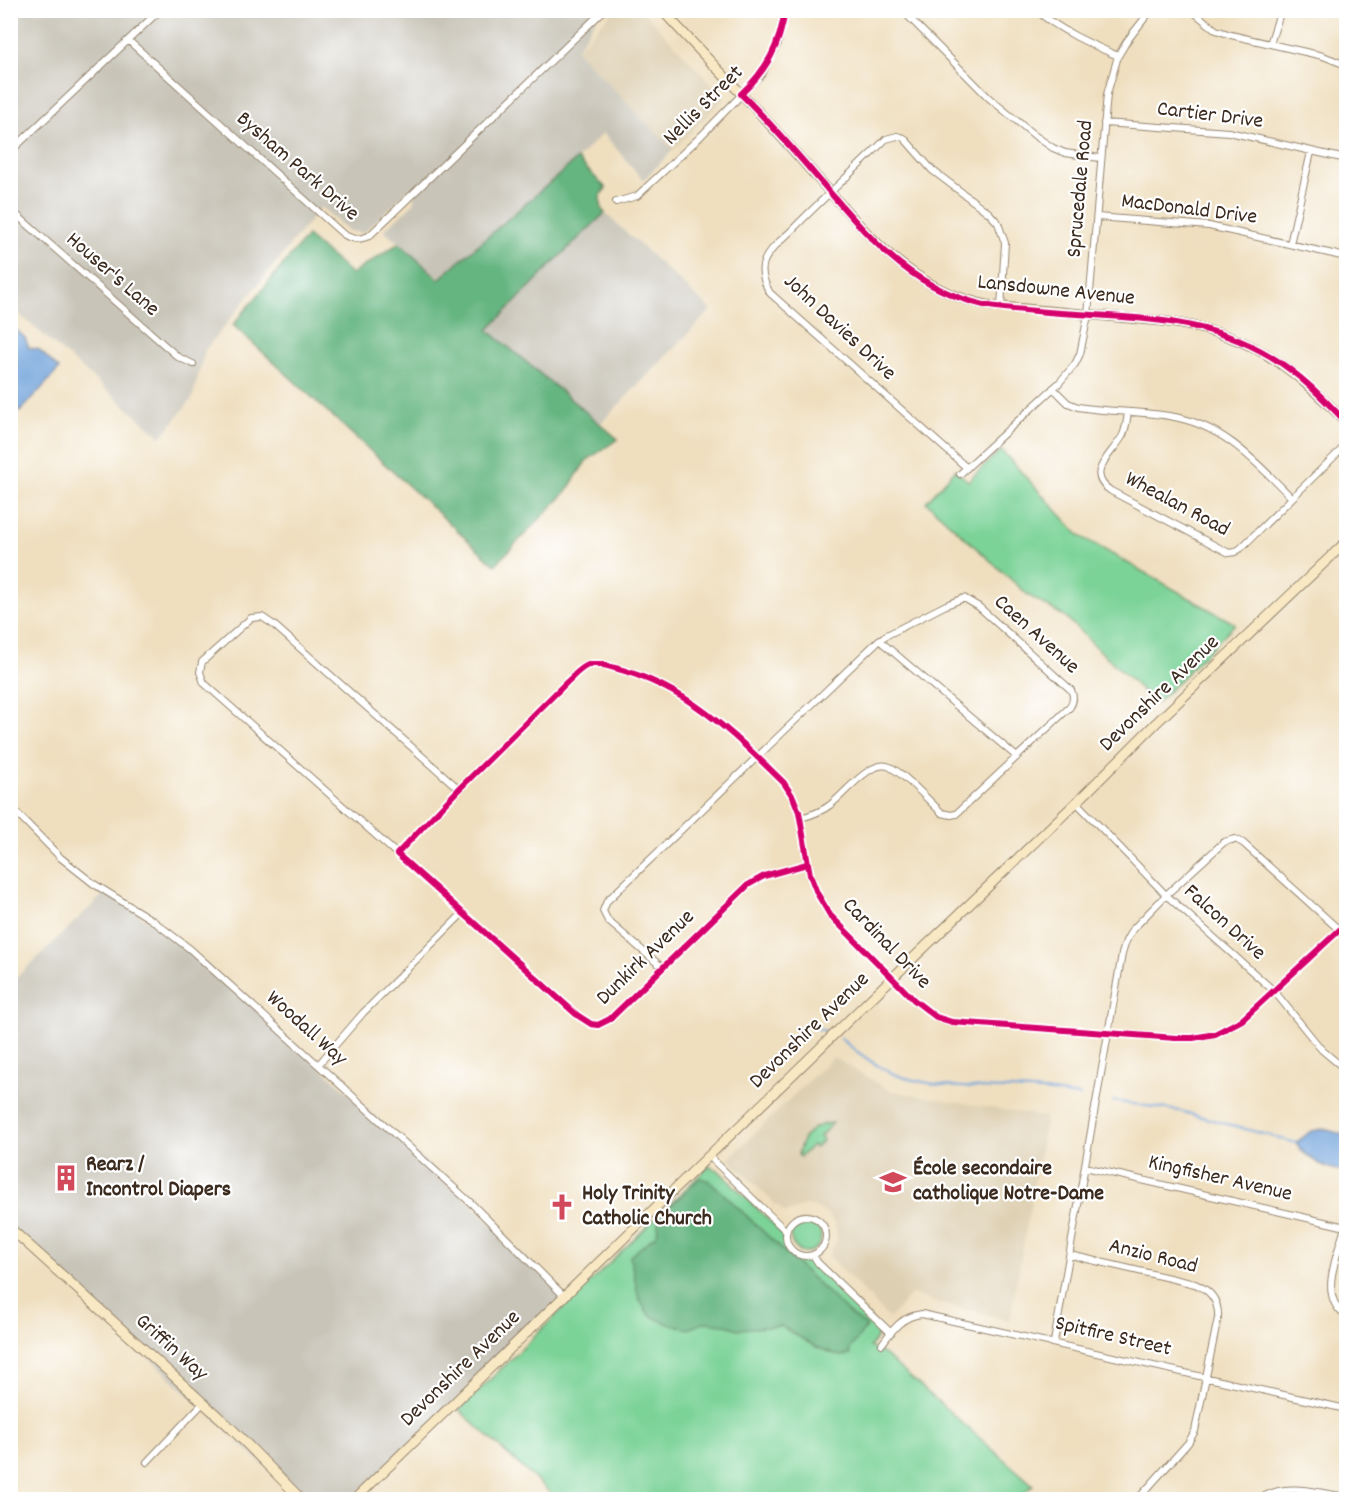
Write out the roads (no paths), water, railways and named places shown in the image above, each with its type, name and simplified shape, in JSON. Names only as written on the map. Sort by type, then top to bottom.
[{"type":"main road","name":"Lansdowne Avenue","points":[[662,10],[890,258],[915,276],[958,297],[1001,307],[1188,324],[1234,338],[1284,364],[1307,382],[1347,422]]},
{"type":"main road","name":"Devonshire Avenue","points":[[354,1500],[1077,803],[1170,710],[1347,542]]},
{"type":"main road","name":"Griffin Way","points":[[10,1228],[231,1428],[302,1500]]},
{"type":"street","points":[[10,152],[160,10]]},
{"type":"street","name":"Bysham Park Drive","points":[[129,41],[343,234],[351,239],[361,239],[369,236],[604,10]]},
{"type":"street","name":"Nellis Street","points":[[616,202],[637,196],[762,74],[773,55],[781,33],[785,10]]},
{"type":"street","points":[[902,10],[989,98],[1034,135],[1065,153],[1100,158]]},
{"type":"street","points":[[1036,10],[1076,36],[1118,56]]},
{"type":"street","name":"Sprucedale Road","points":[[960,474],[1053,388],[1078,359],[1088,315],[1100,158],[1109,87],[1118,56],[1126,41],[1151,10]]},
{"type":"street","points":[[1191,10],[1216,30],[1238,38],[1323,56],[1347,65]]},
{"type":"street","points":[[1270,44],[1281,10]]},
{"type":"street","name":"Cartier Drive","points":[[1104,123],[1229,132],[1347,159]]},
{"type":"street","name":"John Davies Drive","points":[[967,468],[784,305],[765,283],[762,272],[766,257],[830,192],[886,139],[897,136],[904,138],[932,170],[989,213],[998,223],[1005,243],[1001,307]]},
{"type":"street","points":[[1290,244],[1311,152]]},
{"type":"street","name":"Houser's Lane","points":[[10,209],[178,357],[193,364]]},
{"type":"street","name":"MacDonald Drive","points":[[1097,217],[1209,226],[1347,258]]},
{"type":"street","points":[[1053,388],[1068,403],[1078,407],[1175,417],[1211,429],[1248,454],[1292,498]]},
{"type":"street","name":"Whealan Road","points":[[1128,412],[1122,436],[1100,468],[1099,476],[1102,484],[1215,548],[1229,553],[1236,552],[1347,445]]},
{"type":"street","name":"Caen Avenue","points":[[663,968],[608,921],[603,911],[604,905],[879,640],[964,598],[980,607],[1073,694],[1073,703],[1070,707],[963,809],[953,815],[942,813],[899,773],[882,765],[870,769],[824,809],[800,818]]},
{"type":"street","points":[[319,1064],[363,1013],[463,913],[204,683],[200,672],[202,662],[251,618],[262,616],[459,789]]},
{"type":"street","points":[[879,640],[1017,757]]},
{"type":"street","name":"Cardinal Drive","points":[[397,854],[567,682],[583,668],[596,663],[636,674],[686,697],[757,756],[790,791],[800,818],[807,864],[817,893],[830,915],[892,979],[929,1012],[947,1021],[1177,1038],[1215,1034],[1242,1020],[1347,924]]},
{"type":"street","name":"Falcon Drive","points":[[1077,803],[1166,895],[1274,991],[1322,1050],[1347,1070]]},
{"type":"street","name":"Woodall Way","points":[[10,806],[61,858],[94,884],[152,920],[190,949],[472,1204],[564,1296]]},
{"type":"street","points":[[1054,1342],[1108,1033],[1126,941],[1132,930],[1224,842],[1235,839],[1243,843],[1347,936]]},
{"type":"street","name":"Dunkirk Avenue","points":[[463,913],[577,1015],[598,1025],[610,1019],[752,882],[764,876],[807,864]]},
{"type":"street","points":[[709,1156],[786,1231]]},
{"type":"street","name":"Kingfisher Avenue","points":[[1085,1167],[1346,1227]]},
{"type":"street","points":[[799,1217],[813,1217],[819,1221],[826,1233],[823,1247],[813,1255],[801,1256],[794,1253],[786,1242],[786,1231],[793,1220],[799,1217]]},
{"type":"street","points":[[1346,1227],[1330,1288],[1333,1301],[1347,1316]]},
{"type":"street","points":[[813,1255],[818,1263],[891,1333]]},
{"type":"street","name":"Anzio Road","points":[[1070,1255],[1195,1284],[1209,1292],[1215,1301],[1218,1312],[1198,1425],[1192,1437],[1137,1500]]},
{"type":"street","name":"Spitfire Street","points":[[882,1344],[904,1319],[922,1314],[1347,1409]]},
{"type":"street","points":[[147,1462],[204,1403]]},
{"type":"street","points":[[1258,1500],[1272,1492],[1291,1489],[1347,1497]]},
{"type":"water","points":[[11,325],[25,338],[29,348],[38,349],[59,369],[20,412],[17,408],[12,413],[11,375],[18,365],[11,365]]},
{"type":"water","points":[[1323,1129],[1346,1135],[1346,1172],[1318,1163],[1296,1143],[1311,1131]]},
{"type":"waterway","points":[[813,1026],[827,1032]]},
{"type":"waterway","points":[[840,1038],[861,1055],[886,1070],[918,1081],[949,1086],[1036,1090],[1080,1096]]},
{"type":"waterway","points":[[1113,1101],[1180,1111],[1296,1143]]},
{"type":"place","name":"Rearz / Incontrol Diapers","points":[[66,1178]]},
{"type":"place","name":"École secondaire catholique Notre-Dame","points":[[893,1182]]},
{"type":"place","name":"Holy Trinity Catholic Church","points":[[562,1207]]}]
